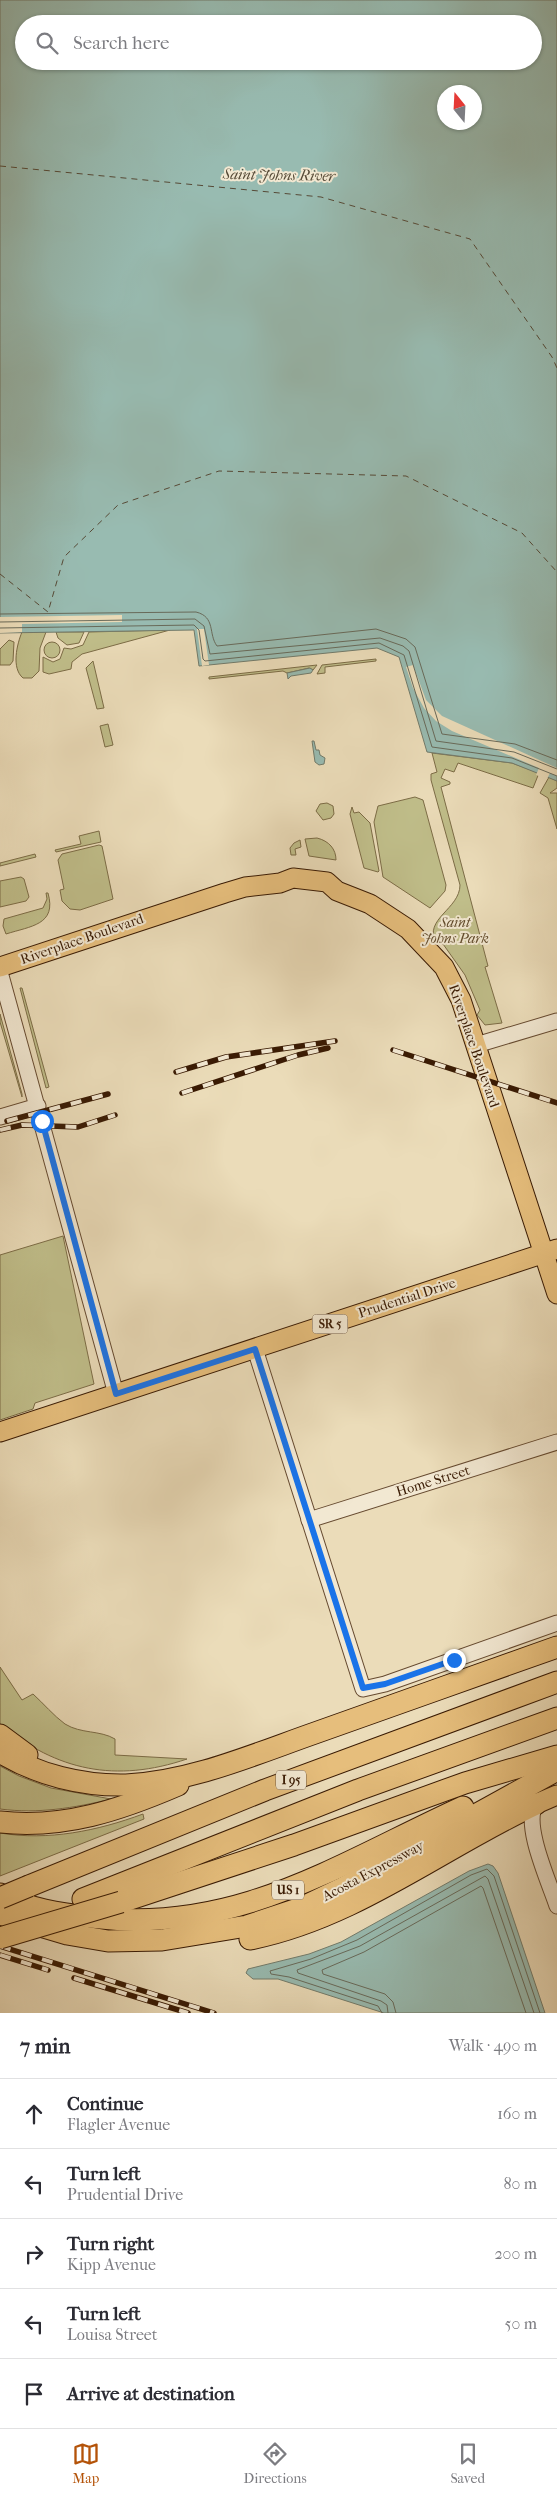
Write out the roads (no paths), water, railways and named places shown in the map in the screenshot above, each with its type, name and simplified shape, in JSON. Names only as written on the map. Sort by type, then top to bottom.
[{"type":"highway","points":[[0,1822],[54,1823],[103,1814],[140,1802],[240,1759],[557,1647]]},
{"type":"highway","name":"I 95","points":[[0,1898],[265,1790],[557,1682]]},
{"type":"highway","name":"I 95","points":[[0,1933],[358,1790],[557,1718]]},
{"type":"highway","points":[[0,1735],[22,1752],[47,1767],[86,1782]]},
{"type":"highway","points":[[0,1752],[32,1768],[61,1777],[86,1782],[126,1785],[152,1782],[240,1759]]},
{"type":"highway","points":[[0,1938],[121,1902],[286,1848],[466,1784],[557,1756]]},
{"type":"highway","name":"US 1","points":[[0,1894],[47,1911],[114,1920],[170,1919],[230,1909],[306,1883],[456,1810],[557,1768]]},
{"type":"highway","name":"Acosta Expressway","points":[[0,1914],[66,1934],[108,1941],[162,1940],[208,1934],[258,1923],[300,1908],[344,1888],[557,1768]]},
{"type":"highway","points":[[108,1941],[166,1946],[204,1945],[256,1938],[297,1927],[355,1903],[536,1804]]},
{"type":"main road","name":"Riverplace Boulevard","points":[[0,967],[225,892],[245,887],[280,883],[293,878],[326,882],[337,891],[370,904],[399,921],[434,955],[447,972],[462,1000],[476,1045],[550,1251],[557,1294]]},
{"type":"main road","name":"Prudential Drive","points":[[0,1432],[550,1251]]},
{"type":"main road","points":[[536,1804],[557,1795]]},
{"type":"street","points":[[0,972],[116,1394]]},
{"type":"street","points":[[476,1045],[557,1021]]},
{"type":"street","points":[[0,1117],[38,1106]]},
{"type":"street","points":[[255,1349],[363,1688],[385,1684],[557,1623]]},
{"type":"street","name":"Home Street","points":[[309,1520],[557,1442]]},
{"type":"street","points":[[536,1804],[531,1816],[534,1836],[557,1906]]},
{"type":"water","name":"Saint Johns River","points":[[0,0],[557,0],[557,781],[512,763],[427,752],[399,657],[377,648],[199,666],[194,630],[0,633]]},
{"type":"water","points":[[310,668],[313,670],[311,673],[291,676],[288,679],[287,673]]},
{"type":"water","points":[[312,741],[314,741],[316,750],[319,750],[320,755],[325,758],[324,764],[319,765],[315,762]]},
{"type":"water","points":[[488,1864],[493,1866],[498,1873],[545,2013],[384,2013],[278,1979],[253,1979],[246,1973],[248,1969],[309,1954],[341,1942],[469,1871]]},
{"type":"railway","points":[[176,1072],[226,1057],[335,1041]]},
{"type":"railway","points":[[182,1093],[298,1055],[328,1048]]},
{"type":"railway","points":[[393,1050],[557,1103]]},
{"type":"railway","points":[[7,1121],[108,1094]]},
{"type":"railway","points":[[0,1130],[22,1125],[78,1127],[115,1115]]},
{"type":"railway","points":[[0,1946],[214,2013]]},
{"type":"railway","points":[[0,1955],[48,1970]]},
{"type":"railway","points":[[74,1978],[188,2013]]},
{"type":"park label","name":"Saint Johns Park","points":[[455,930]]}]
